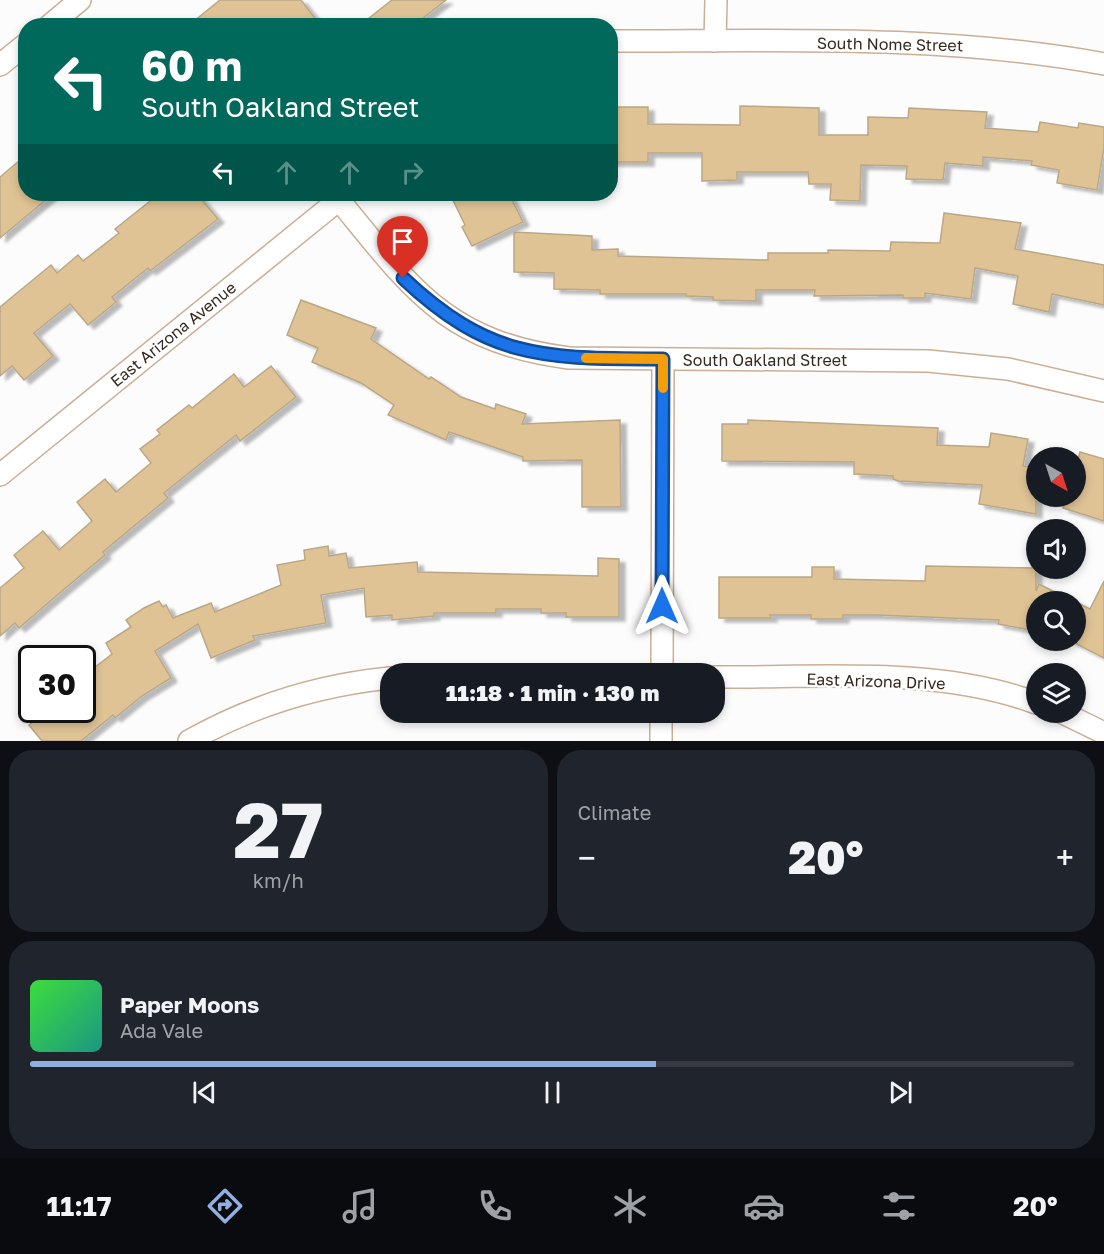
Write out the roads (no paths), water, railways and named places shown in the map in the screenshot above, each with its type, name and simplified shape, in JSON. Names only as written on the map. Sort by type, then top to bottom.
[{"type":"street","points":[[59,18],[80,0]]},
{"type":"street","points":[[618,42],[715,41],[716,0]]},
{"type":"street","name":"South Nome Street","points":[[715,41],[944,44],[1012,49],[1104,64]]},
{"type":"street","points":[[0,65],[18,50]]},
{"type":"street","name":"East Arizona Avenue","points":[[0,475],[336,201]]},
{"type":"street","name":"South Oakland Street","points":[[346,201],[403,278],[423,298],[461,326],[487,338],[531,353],[568,358],[928,361],[1008,369],[1104,392]]},
{"type":"street","points":[[662,663],[663,359]]},
{"type":"street","name":"East Arizona Drive","points":[[725,677],[936,681],[982,688],[1026,700]]},
{"type":"street","points":[[189,741],[259,708],[308,692],[358,681],[380,679]]},
{"type":"street","points":[[661,723],[661,741]]},
{"type":"street","points":[[1084,723],[1104,733]]}]
